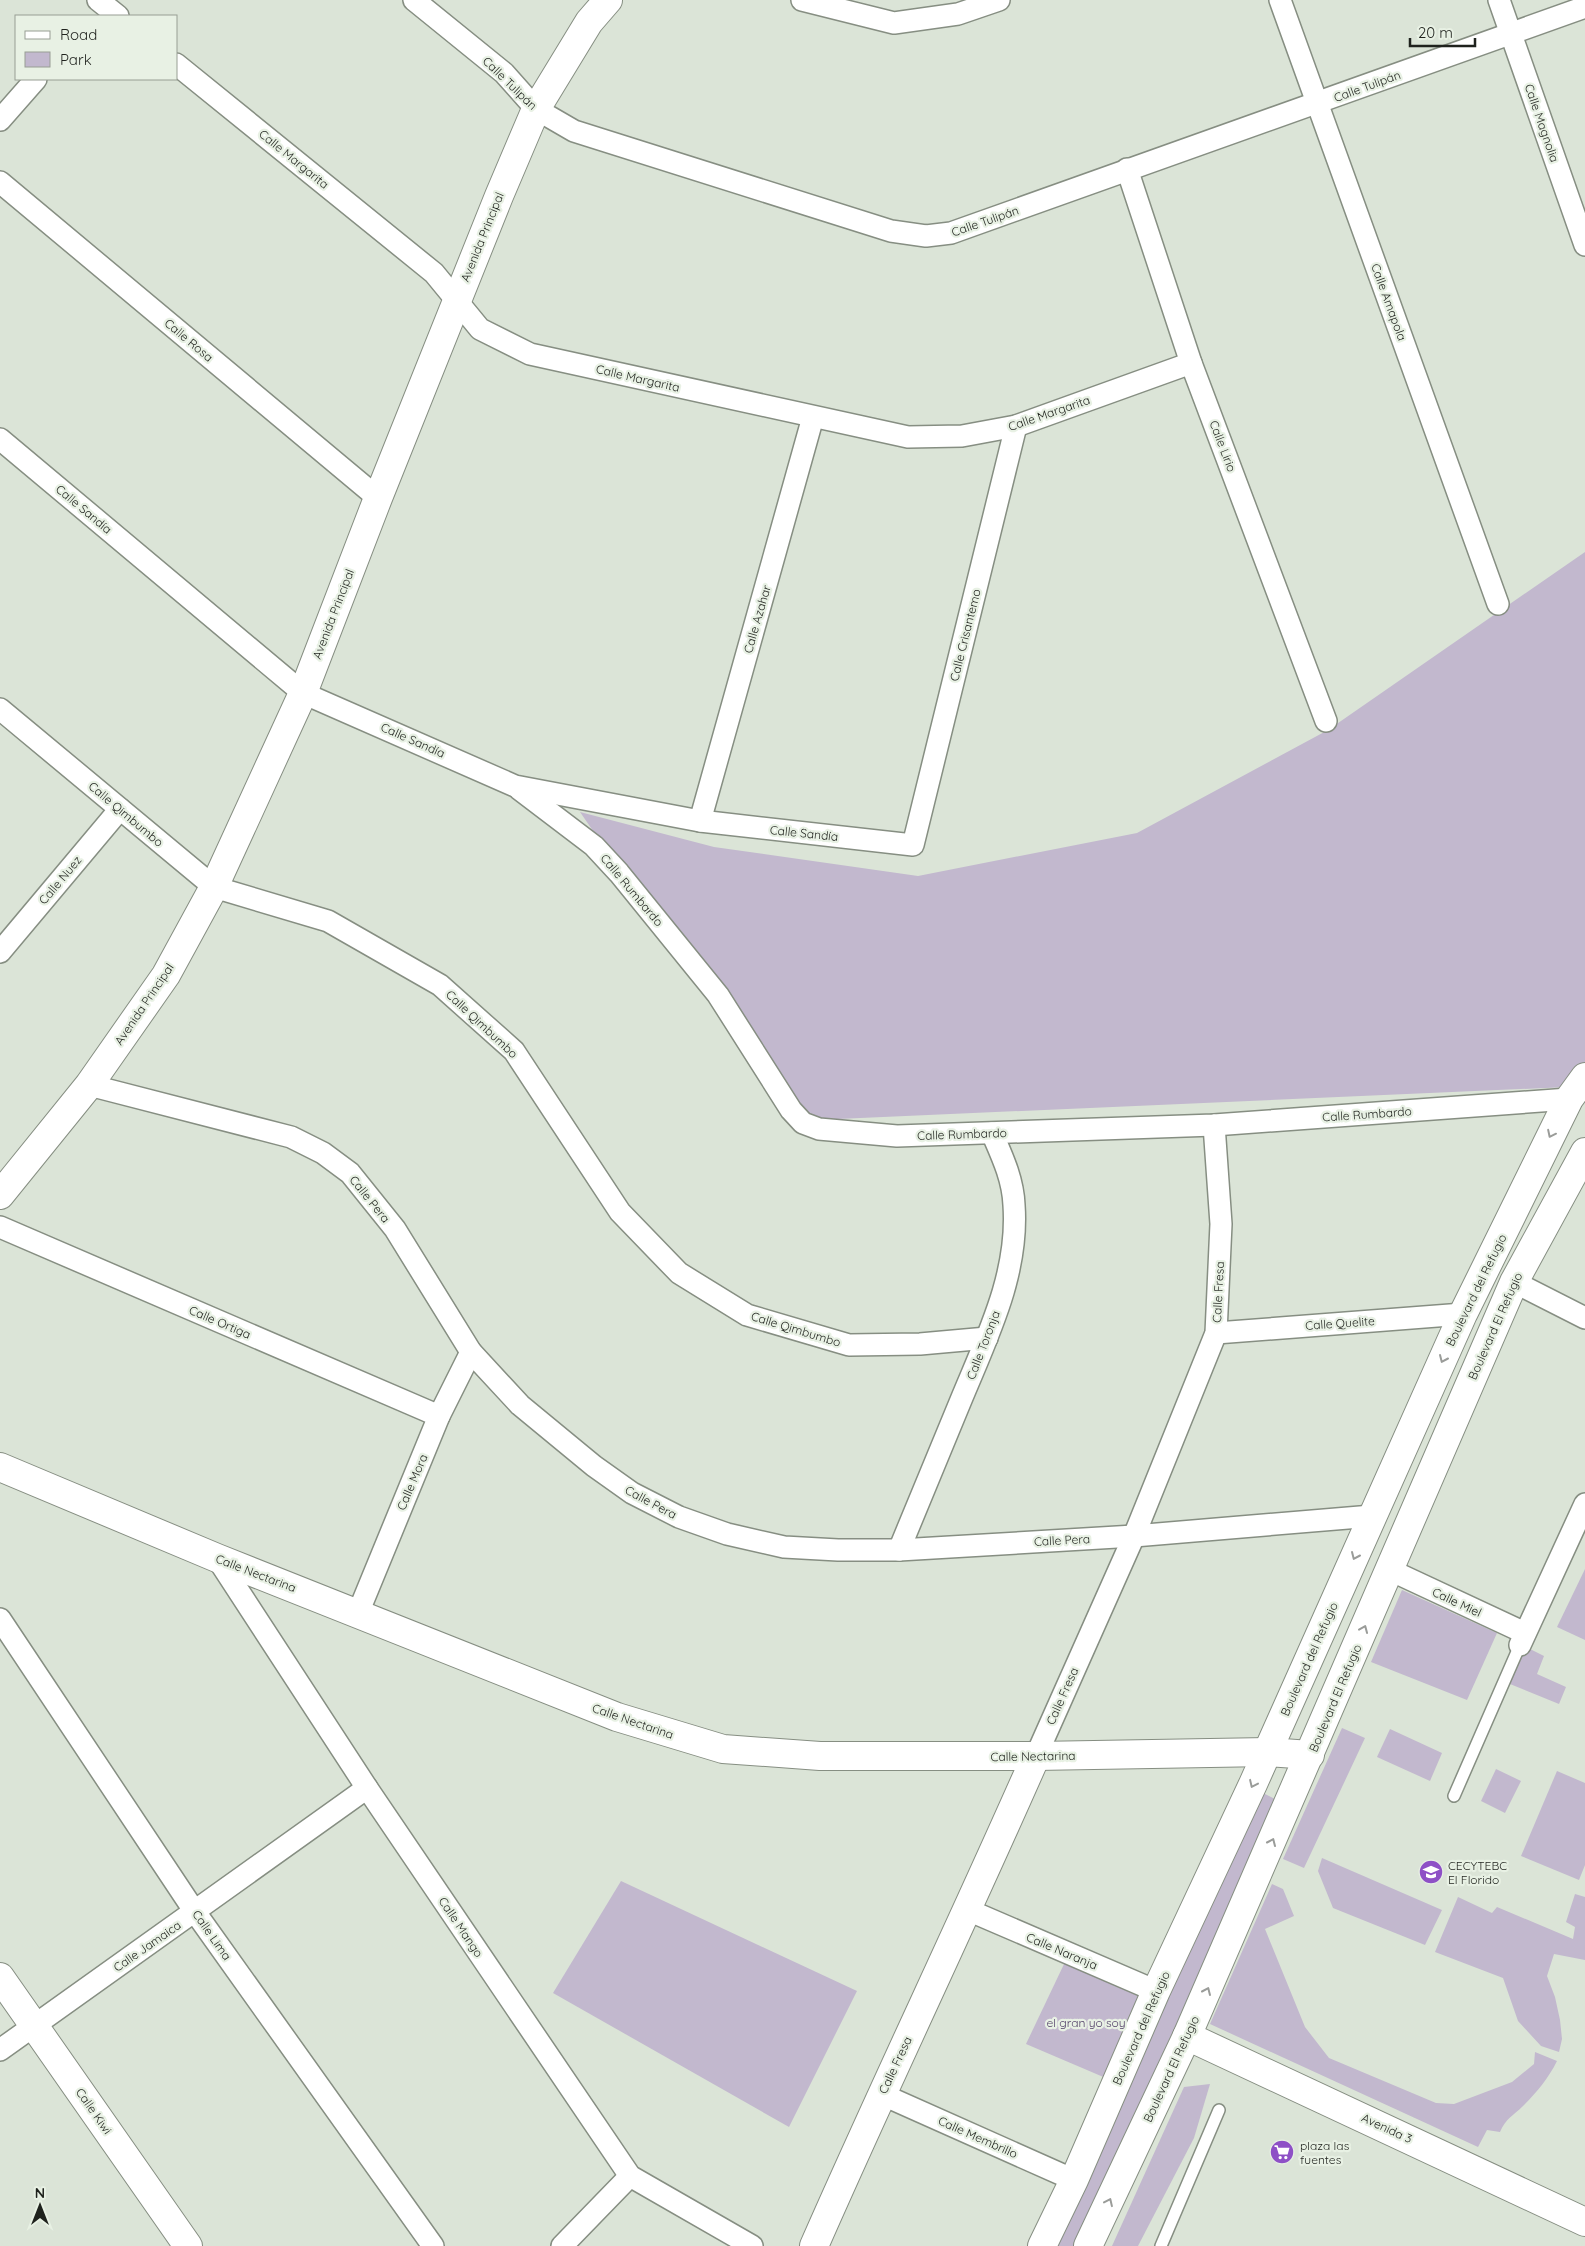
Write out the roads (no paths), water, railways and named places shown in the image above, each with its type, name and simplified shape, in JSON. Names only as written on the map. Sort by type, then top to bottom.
[{"type":"street","name":"Calle Tulipán","points":[[414,0],[504,73],[536,109],[574,131],[891,231],[926,236],[951,234],[1127,169],[1317,104],[1585,7]]},
{"type":"street","name":"Avenida Principal","points":[[0,1195],[89,1085],[166,975],[214,887],[303,693],[378,498],[536,109],[589,22],[608,0]]},
{"type":"street","points":[[802,0],[894,23],[958,14],[999,0]]},
{"type":"street","name":"Calle Amapola","points":[[1280,0],[1498,604]]},
{"type":"street","name":"Calle Magnolia","points":[[1499,0],[1585,245]]},
{"type":"street","name":"Calle Margarita","points":[[178,66],[434,273],[480,329],[530,354],[908,437],[962,436],[1016,426],[1192,362]]},
{"type":"street","points":[[0,120],[35,80]]},
{"type":"street","name":"Calle Lirio","points":[[1127,169],[1192,362],[1326,721]]},
{"type":"street","name":"Calle Rosa","points":[[0,182],[378,498]]},
{"type":"street","name":"Calle Azahar","points":[[700,822],[813,417]]},
{"type":"street","name":"Calle Crisantemo","points":[[913,845],[1016,426]]},
{"type":"street","name":"Calle Sandía","points":[[0,439],[303,693],[515,786],[700,822],[913,845]]},
{"type":"street","name":"Calle Qimbumbo","points":[[0,709],[214,887],[328,921],[440,985],[514,1051],[620,1212],[679,1273],[747,1315],[848,1345],[920,1344],[987,1338]]},
{"type":"street","name":"Calle Rumbardo","points":[[515,786],[594,846],[619,873],[718,994],[791,1110],[803,1122],[819,1129],[835,1132],[897,1136],[1214,1125],[1569,1099]]},
{"type":"street","name":"Calle Nuez","points":[[0,952],[120,809]]},
{"type":"street","name":"Boulevard del Refugio","points":[[1042,2246],[1071,2186],[1156,1991],[1268,1752],[1464,1314],[1569,1099],[1585,1078]]},
{"type":"street","name":"Calle Pera","points":[[89,1085],[291,1137],[322,1153],[350,1173],[395,1229],[471,1352],[520,1405],[594,1466],[632,1493],[679,1517],[727,1534],[784,1547],[838,1550],[899,1550],[1134,1536],[1372,1516]]},
{"type":"street","name":"Calle Fresa","points":[[814,2246],[881,2094],[968,1910],[1134,1536],[1216,1333],[1221,1224],[1214,1125]]},
{"type":"street","name":"Calle Toronja","points":[[899,1550],[987,1338],[1008,1279],[1013,1252],[1015,1224],[1011,1182],[992,1133]]},
{"type":"street","name":"Boulevard El Refugio","points":[[1088,2246],[1187,2036],[1514,1282],[1585,1152]]},
{"type":"street","name":"Calle Ortiga","points":[[0,1227],[439,1416]]},
{"type":"street","points":[[1514,1282],[1585,1318]]},
{"type":"street","name":"Calle Quelite","points":[[1216,1333],[1464,1314]]},
{"type":"street","name":"Calle Mora","points":[[358,1613],[439,1416],[471,1352]]},
{"type":"street","name":"Calle Nectarina","points":[[0,1467],[217,1558],[618,1717],[723,1749],[820,1756],[1036,1756],[1268,1752],[1310,1755]]},
{"type":"street","points":[[1523,1639],[1585,1504]]},
{"type":"street","name":"Calle Mango","points":[[217,1558],[367,1788],[630,2176],[752,2246]]},
{"type":"street","name":"Calle Miel","points":[[1390,1570],[1523,1639]]},
{"type":"street","name":"Calle Lima","points":[[0,1619],[195,1912],[433,2246]]},
{"type":"street","name":"Calle Jamaica","points":[[0,2050],[367,1788]]},
{"type":"street","name":"Calle Naranja","points":[[968,1910],[1156,1991]]},
{"type":"street","name":"Calle Kiwi","points":[[0,1977],[188,2246]]},
{"type":"street","name":"Avenida 3","points":[[1187,2036],[1585,2222]]},
{"type":"street","name":"Calle Membrillo","points":[[881,2094],[1071,2186]]},
{"type":"street","points":[[562,2246],[630,2176]]},
{"type":"street","points":[[1059,2246],[1076,2207],[1071,2186]]},
{"type":"lane","points":[[1454,1796],[1523,1639]]},
{"type":"lane","points":[[1161,2246],[1219,2110]]},
{"type":"place","name":"CECYTEBC El Florido","points":[[1431,1872]]},
{"type":"place","name":"plaza las fuentes","points":[[1282,2152]]},
{"type":"park label","name":"el gran yo soy","points":[[1086,2022]]}]
